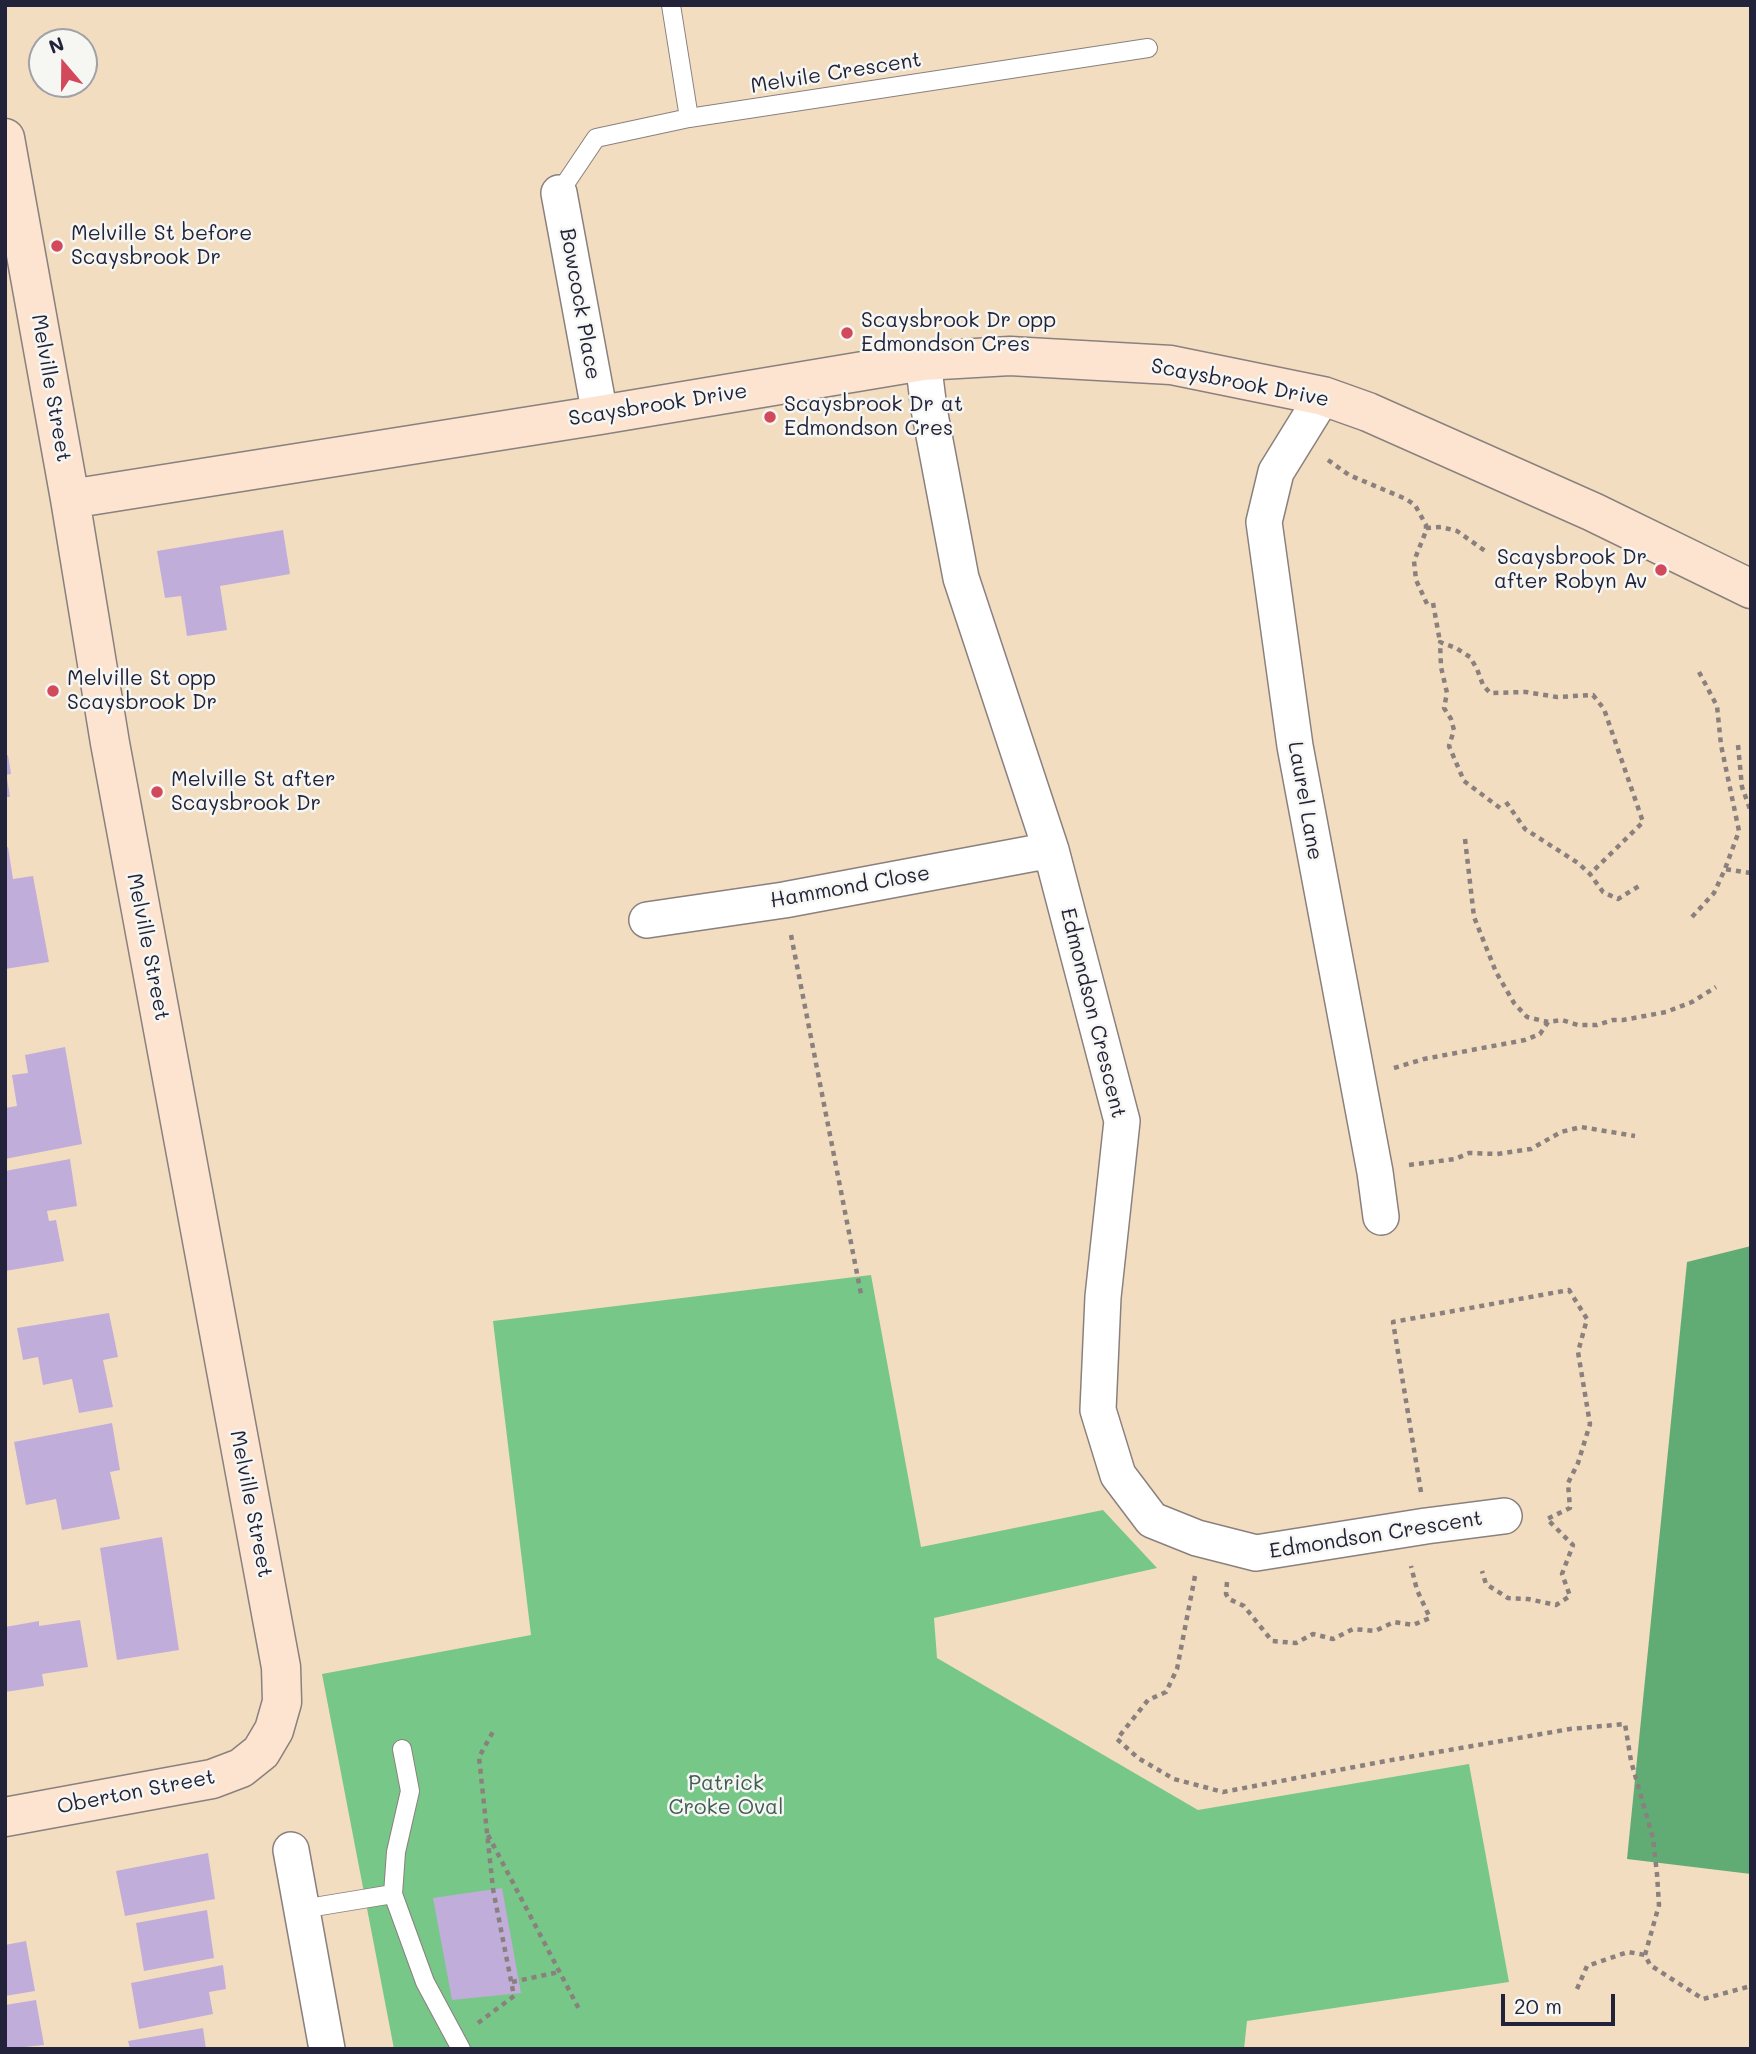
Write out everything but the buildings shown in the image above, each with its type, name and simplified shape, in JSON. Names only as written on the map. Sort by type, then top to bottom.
[{"type":"street","name":"Melville Street","points":[[5,138],[71,499],[110,743],[281,1667],[282,1702],[274,1730],[261,1752]]},
{"type":"street","name":"Bowcock Place","points":[[559,193],[600,415]]},
{"type":"street","name":"Scaysbrook Drive","points":[[71,499],[923,361],[1010,356],[1171,365],[1323,396],[1368,412],[1593,512],[1751,589]]},
{"type":"street","name":"Edmondson Crescent","points":[[923,361],[929,408],[961,578],[1051,850],[1122,1121],[1103,1297],[1098,1410],[1118,1475],[1152,1520],[1197,1538],[1256,1553],[1426,1525],[1504,1516]]},
{"type":"street","name":"Laurel Lane","points":[[1323,396],[1276,472],[1264,522],[1295,746],[1375,1172],[1381,1217]]},
{"type":"street","name":"Hammond Close","points":[[647,920],[784,900],[1051,850]]},
{"type":"street","name":"Oberton Street","points":[[5,1817],[212,1779],[241,1768],[261,1752]]},
{"type":"street","points":[[291,1850],[327,2049]]},
{"type":"lane","points":[[671,5],[689,118]]},
{"type":"lane","name":"Melvile Crescent","points":[[559,193],[596,138],[689,118],[1148,48]]},
{"type":"lane","points":[[402,1749],[410,1791],[396,1852],[393,1894],[425,1982],[458,2044]]},
{"type":"lane","points":[[302,1909],[393,1894]]},
{"type":"path","points":[[1290,449],[1325,458],[1349,475],[1416,505],[1426,528],[1414,561],[1416,580],[1431,604],[1440,642],[1441,667],[1447,693],[1444,708],[1454,730],[1449,746],[1464,780],[1500,808]]},
{"type":"path","points":[[1426,528],[1441,527],[1457,531],[1488,553]]},
{"type":"path","points":[[1440,642],[1470,657],[1490,694],[1525,692],[1557,697],[1592,695],[1604,709],[1643,822],[1590,874]]},
{"type":"path","points":[[1692,917],[1714,893],[1740,831],[1721,745],[1717,706],[1699,672]]},
{"type":"path","points":[[1738,745],[1742,787],[1751,812]]},
{"type":"path","points":[[1506,802],[1525,829],[1578,863],[1603,892],[1618,899],[1639,886]]},
{"type":"path","points":[[1465,839],[1474,918],[1496,972],[1514,1003],[1527,1017],[1548,1023],[1562,1020],[1578,1025],[1597,1025],[1666,1012],[1692,1002],[1716,987]]},
{"type":"path","points":[[1725,869],[1751,873]]},
{"type":"path","points":[[784,900],[861,1294]]},
{"type":"path","points":[[1356,1069],[1399,1067],[1424,1059],[1525,1041],[1540,1034],[1548,1023]]},
{"type":"path","points":[[1375,1172],[1455,1159],[1469,1153],[1497,1154],[1531,1149],[1561,1132],[1581,1127],[1635,1136]]},
{"type":"path","points":[[1426,1525],[1393,1322],[1569,1290],[1587,1319],[1578,1352],[1590,1424],[1578,1463],[1568,1483],[1570,1508],[1546,1519],[1573,1545],[1562,1574],[1570,1596],[1556,1605],[1508,1598],[1486,1584],[1482,1571]]},
{"type":"path","points":[[1227,1582],[1226,1594],[1229,1599],[1244,1606],[1272,1641],[1296,1643],[1313,1634],[1333,1639],[1353,1629],[1376,1631],[1394,1622],[1413,1625],[1430,1618],[1417,1590],[1411,1565]]},
{"type":"path","points":[[1196,1575],[1177,1669],[1166,1692],[1148,1700],[1117,1739],[1138,1758],[1174,1779],[1223,1792],[1386,1760],[1625,1724],[1631,1761],[1653,1838],[1657,1874],[1659,1905],[1645,1955],[1650,1965],[1703,1999],[1751,1986]]},
{"type":"path","points":[[458,2044],[514,1996],[493,1889],[478,1757],[495,1728]]},
{"type":"path","points":[[486,1831],[580,2011]]},
{"type":"path","points":[[1577,1989],[1587,1966],[1628,1952],[1645,1955]]},
{"type":"path","points":[[512,1982],[559,1972]]},
{"type":"green space","points":[[1751,1246],[1751,1874],[1627,1859],[1687,1262]]},
{"type":"green space","name":"Patrick Croke Oval","points":[[871,1275],[921,1547],[1103,1510],[1157,1568],[934,1618],[937,1658],[1198,1810],[1469,1764],[1509,1982],[1247,2021],[1244,2049],[394,2049],[322,1674],[531,1635],[493,1321]]},
{"type":"place","name":"Melville St before Scaysbrook Dr","points":[[57,246]]},
{"type":"place","name":"Scaysbrook Dr opp Edmondson Cres","points":[[847,333]]},
{"type":"place","name":"Scaysbrook Dr at Edmondson Cres","points":[[770,417]]},
{"type":"place","name":"Scaysbrook Dr after Robyn Av","points":[[1661,570]]},
{"type":"place","name":"Melville St opp Scaysbrook Dr","points":[[53,691]]},
{"type":"place","name":"Melville St after Scaysbrook Dr","points":[[157,792]]}]
